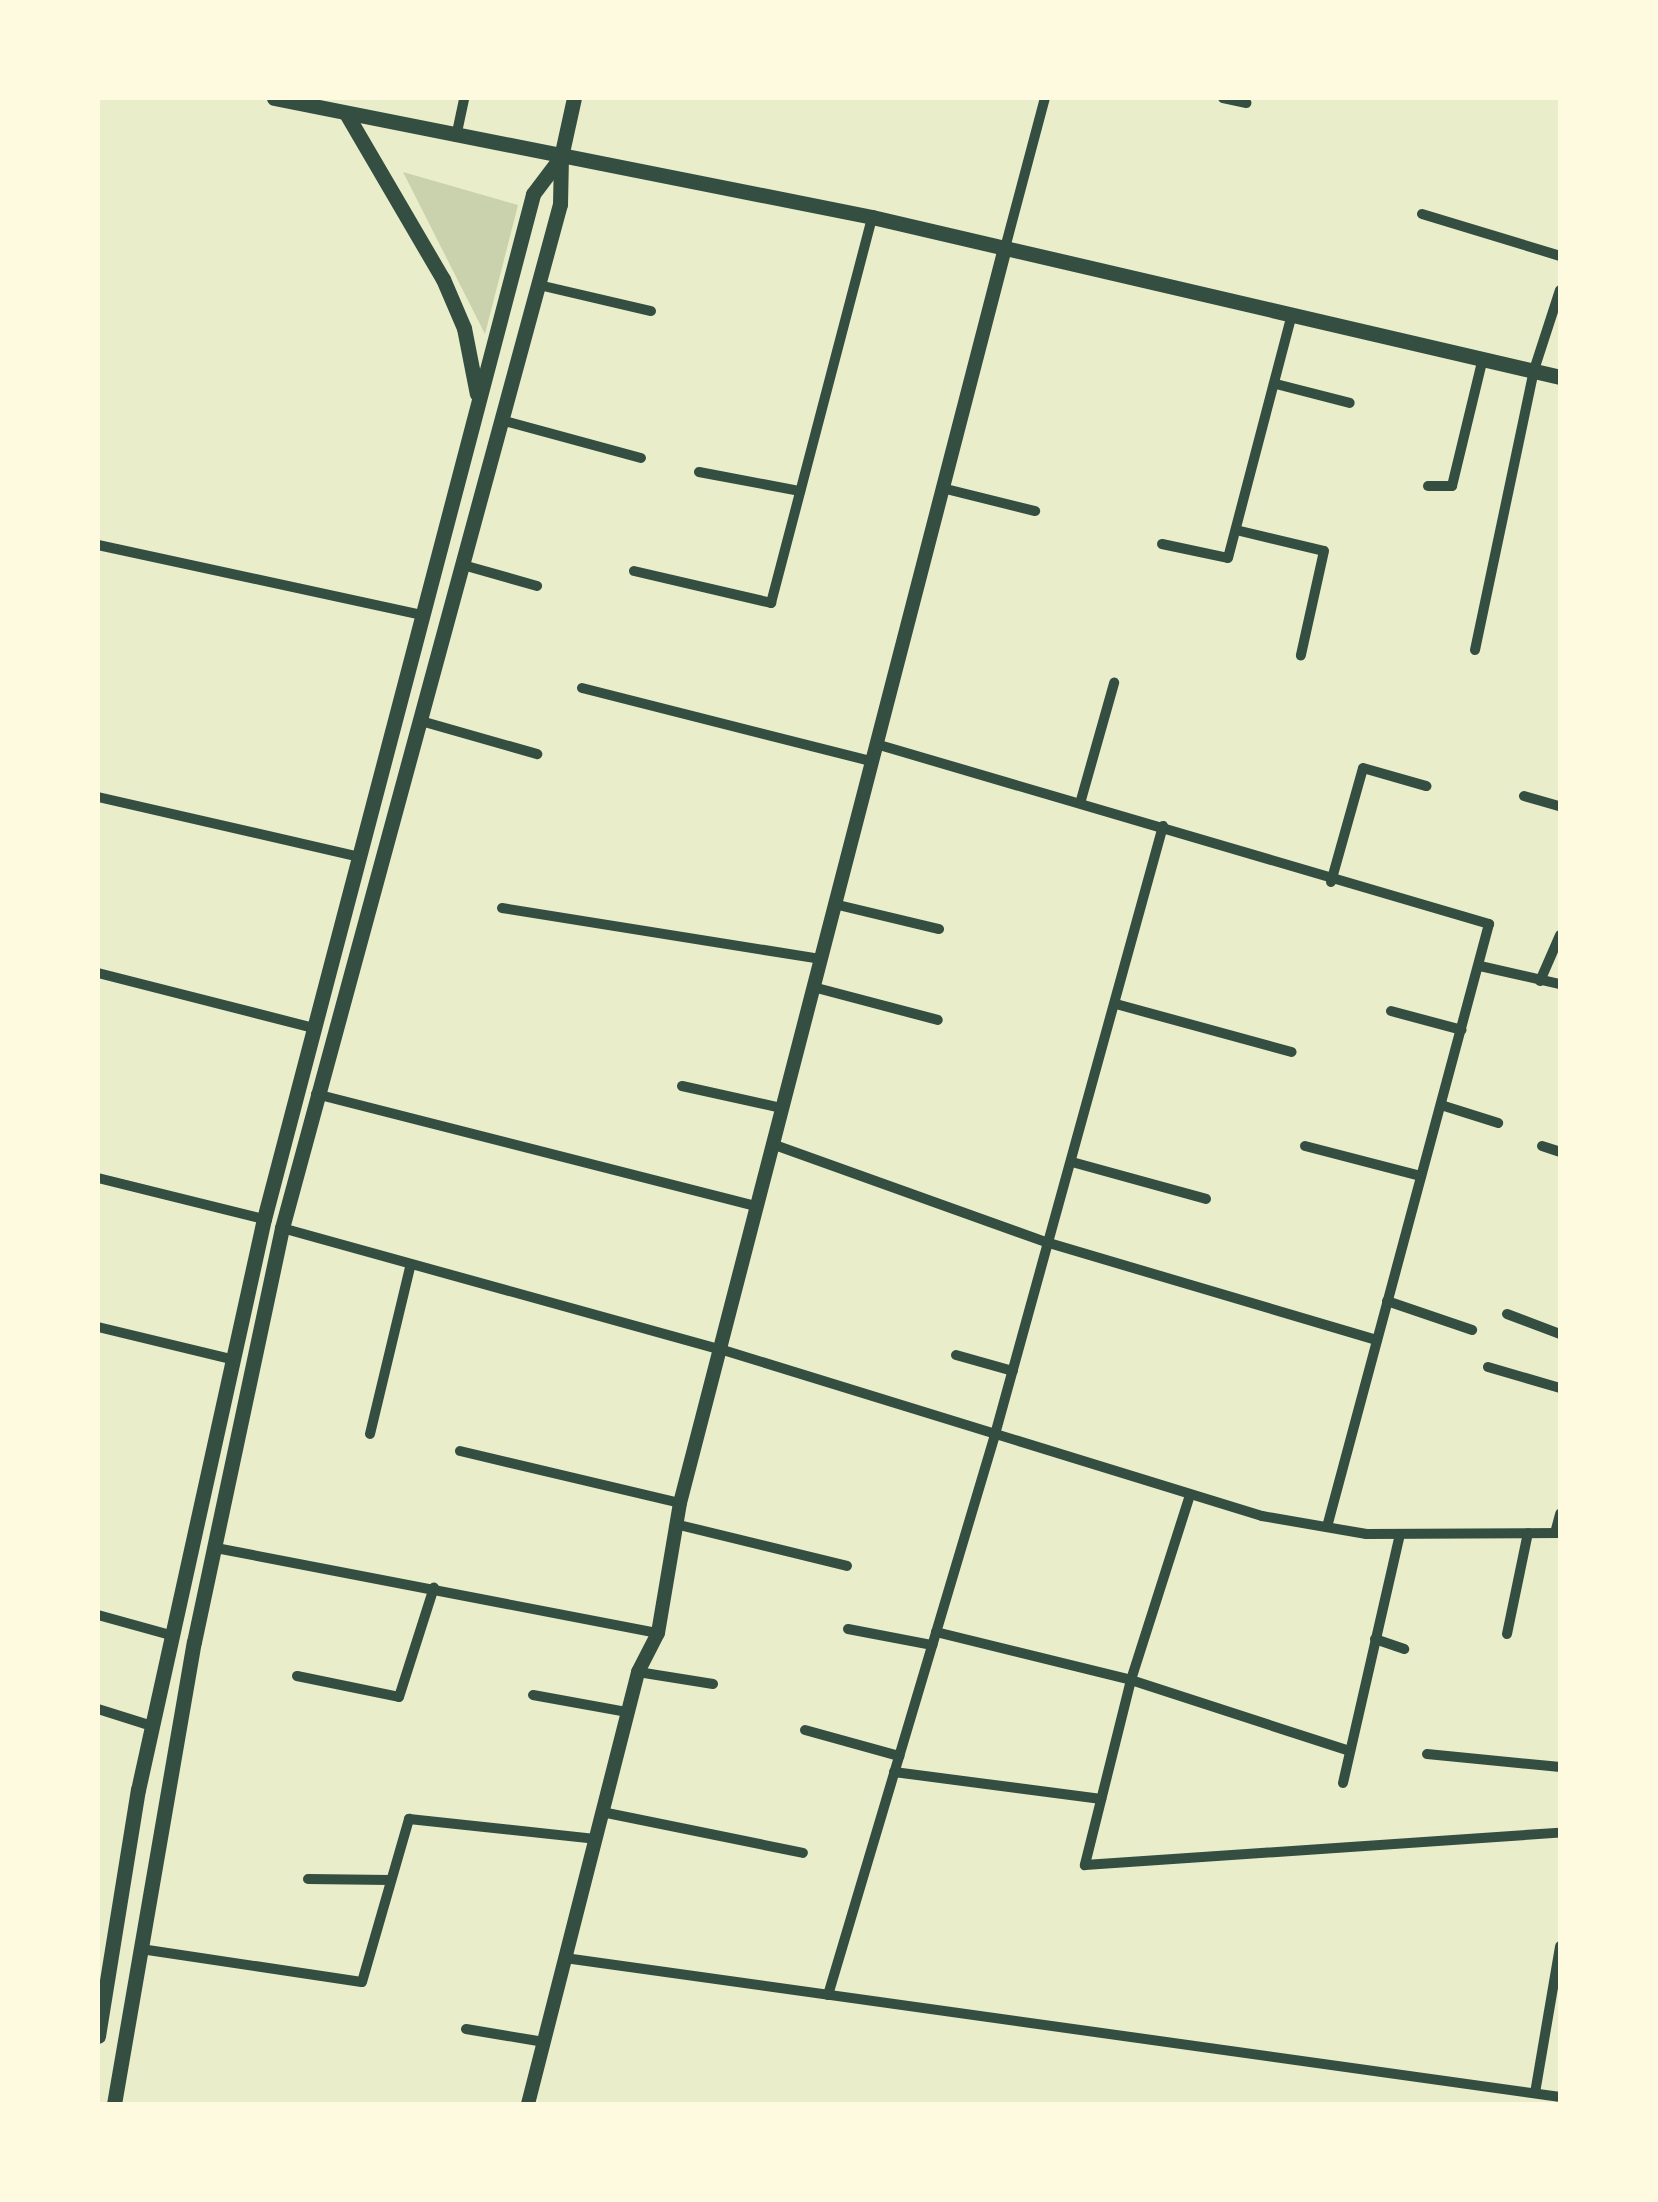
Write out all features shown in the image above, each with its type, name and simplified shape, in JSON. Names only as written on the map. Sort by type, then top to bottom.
[{"type":"main road","points":[[274,98],[872,217],[1560,376]]},
{"type":"main road","points":[[114,2104],[166,1798],[282,1228],[315,1094],[540,285],[560,204],[561,158],[574,98]]},
{"type":"main road","points":[[347,115],[444,279],[464,328],[478,397]]},
{"type":"main road","points":[[98,2025],[138,1790],[230,1359],[264,1219],[533,194],[561,158]]},
{"type":"main road","points":[[337,938],[357,941]]},
{"type":"main road","points":[[138,1790],[166,1798]]},
{"type":"street","points":[[347,115],[350,98]]},
{"type":"street","points":[[456,137],[464,98]]},
{"type":"street","points":[[528,2104],[638,1672],[658,1633],[680,1503],[724,1350],[756,1206],[1045,98]]},
{"type":"street","points":[[1223,98],[1246,103]]},
{"type":"street","points":[[1422,214],[1560,256]]},
{"type":"street","points":[[634,572],[771,603],[872,217]]},
{"type":"street","points":[[540,285],[651,312]]},
{"type":"street","points":[[1475,650],[1534,370],[1560,290]]},
{"type":"street","points":[[1162,544],[1228,558],[1292,314]]},
{"type":"street","points":[[1428,486],[1452,486],[1482,358]]},
{"type":"street","points":[[1276,384],[1350,402]]},
{"type":"street","points":[[502,420],[641,458]]},
{"type":"street","points":[[699,472],[800,491]]},
{"type":"street","points":[[942,488],[1035,511]]},
{"type":"street","points":[[1236,530],[1324,552],[1301,655]]},
{"type":"street","points":[[98,545],[423,615]]},
{"type":"street","points":[[462,565],[537,586]]},
{"type":"street","points":[[1081,800],[1114,683]]},
{"type":"street","points":[[582,688],[872,761]]},
{"type":"street","points":[[420,721],[536,754]]},
{"type":"street","points":[[876,744],[1081,800],[1331,882],[1490,924],[1327,1528]]},
{"type":"street","points":[[1331,882],[1362,768],[1426,786]]},
{"type":"street","points":[[1524,796],[1560,806]]},
{"type":"street","points":[[98,797],[359,857]]},
{"type":"street","points":[[828,1995],[994,1438],[1163,826]]},
{"type":"street","points":[[834,904],[939,929]]},
{"type":"street","points":[[502,908],[820,959]]},
{"type":"street","points":[[1540,981],[1560,935]]},
{"type":"street","points":[[1480,966],[1560,984]]},
{"type":"street","points":[[98,973],[313,1028]]},
{"type":"street","points":[[813,987],[938,1020]]},
{"type":"street","points":[[1116,1004],[1292,1052]]},
{"type":"street","points":[[1391,1011],[1462,1030]]},
{"type":"street","points":[[682,1086],[782,1108]]},
{"type":"street","points":[[315,1094],[756,1206]]},
{"type":"street","points":[[1441,1105],[1498,1123]]},
{"type":"street","points":[[772,1144],[1049,1243],[1377,1340]]},
{"type":"street","points":[[1305,1146],[1422,1176]]},
{"type":"street","points":[[1542,1146],[1560,1152]]},
{"type":"street","points":[[1072,1162],[1206,1199]]},
{"type":"street","points":[[98,1178],[264,1219]]},
{"type":"street","points":[[282,1228],[724,1350],[994,1438],[1190,1496],[1327,1528],[1400,1534],[1558,1533],[1560,1514]]},
{"type":"street","points":[[370,1434],[410,1266]]},
{"type":"street","points":[[1387,1301],[1472,1330]]},
{"type":"street","points":[[1507,1314],[1560,1334]]},
{"type":"street","points":[[98,1327],[230,1359]]},
{"type":"street","points":[[956,1356],[1013,1371]]},
{"type":"street","points":[[1488,1367],[1560,1388]]},
{"type":"street","points":[[460,1452],[680,1503]]},
{"type":"street","points":[[1190,1496],[1130,1680],[1085,1865],[1560,1834]]},
{"type":"street","points":[[675,1524],[847,1566]]},
{"type":"street","points":[[1342,1783],[1400,1534]]},
{"type":"street","points":[[1506,1634],[1528,1534]]},
{"type":"street","points":[[216,1548],[434,1586],[658,1633]]},
{"type":"street","points":[[296,1676],[399,1698],[434,1586]]},
{"type":"street","points":[[98,1615],[170,1635]]},
{"type":"street","points":[[848,1629],[932,1645]]},
{"type":"street","points":[[936,1632],[1130,1680],[1350,1750]]},
{"type":"street","points":[[1376,1639],[1404,1649]]},
{"type":"street","points":[[638,1672],[714,1684]]},
{"type":"street","points":[[533,1695],[628,1712]]},
{"type":"street","points":[[98,1709],[152,1726]]},
{"type":"street","points":[[805,1730],[899,1756]]},
{"type":"street","points":[[1426,1754],[1560,1767]]},
{"type":"street","points":[[894,1772],[1101,1800]]},
{"type":"street","points":[[602,1812],[803,1853]]},
{"type":"street","points":[[141,1948],[362,1982],[409,1820],[595,1839]]},
{"type":"street","points":[[308,1878],[390,1880]]},
{"type":"street","points":[[1535,2094],[1560,1946]]},
{"type":"street","points":[[565,1958],[1560,2097]]},
{"type":"street","points":[[466,2029],[544,2042]]},
{"type":"green space","points":[[403,172],[518,205],[485,334]]}]
